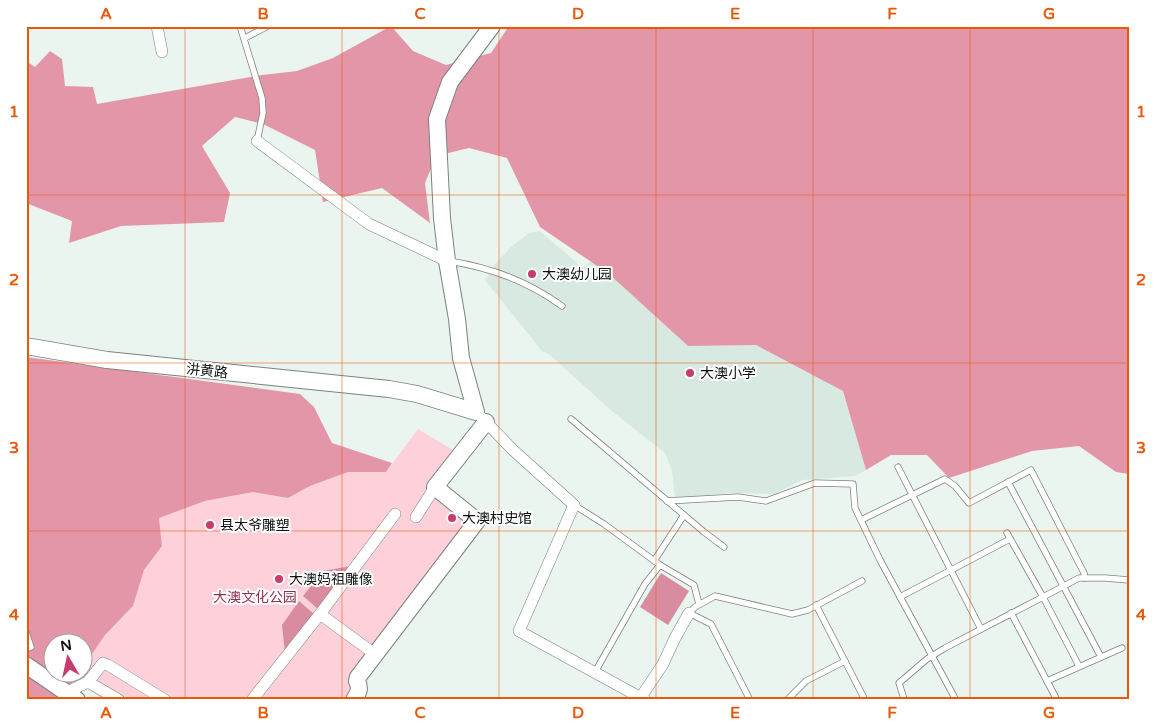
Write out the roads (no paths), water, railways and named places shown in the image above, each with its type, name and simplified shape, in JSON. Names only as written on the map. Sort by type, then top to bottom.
[{"type":"main road","points":[[354,700],[359,692],[358,677],[477,521],[435,487],[481,417],[461,358],[442,218],[436,119],[450,82],[492,26]]},
{"type":"main road","name":"汫黄路","points":[[26,346],[107,360],[389,389],[417,394],[481,417]]},
{"type":"main road","points":[[26,665],[72,696]]},
{"type":"street","points":[[157,26],[162,52]]},
{"type":"street","points":[[257,141],[369,224],[447,261]]},
{"type":"street","points":[[481,417],[513,450],[574,505],[519,631],[643,698],[689,613]]},
{"type":"street","points":[[416,517],[435,487]]},
{"type":"street","points":[[252,700],[395,514]]},
{"type":"street","points":[[320,614],[376,655]]},
{"type":"street","points":[[92,677],[102,663],[165,700]]},
{"type":"street","points":[[72,696],[86,684]]},
{"type":"street","points":[[91,684],[118,700]]},
{"type":"lane","points":[[240,26],[262,98],[263,113],[257,141]]},
{"type":"lane","points":[[245,38],[268,26]]},
{"type":"lane","points":[[447,261],[479,266],[529,285],[562,306]]},
{"type":"lane","points":[[571,419],[724,547]]},
{"type":"lane","points":[[898,467],[982,629]]},
{"type":"lane","points":[[861,520],[945,479],[955,486],[969,503],[1031,470],[1085,578]]},
{"type":"lane","points":[[1008,482],[1101,657]]},
{"type":"lane","points":[[667,501],[738,497],[766,501],[815,483],[853,484],[855,508],[900,597],[956,700]]},
{"type":"lane","points":[[574,505],[604,524],[657,563],[694,585],[700,604]]},
{"type":"lane","points":[[595,672],[684,515]]},
{"type":"lane","points":[[900,597],[1009,536],[1079,666]]},
{"type":"lane","points":[[904,699],[899,683],[932,656],[1063,586],[1079,578],[1129,580]]},
{"type":"lane","points":[[750,700],[711,624],[689,613],[700,604],[715,596],[792,614],[816,606],[862,582]]},
{"type":"lane","points":[[816,606],[865,700]]},
{"type":"lane","points":[[1011,614],[1057,700]]},
{"type":"lane","points":[[26,632],[30,647],[26,649]]},
{"type":"lane","points":[[1047,681],[1122,648]]},
{"type":"lane","points":[[787,700],[806,681],[844,661]]},
{"type":"place","name":"大澳幼儿园","points":[[532,274]]},
{"type":"place","name":"大澳小学","points":[[690,373]]},
{"type":"place","name":"大澳村史馆","points":[[452,518]]},
{"type":"place","name":"县太爷雕塑","points":[[210,525]]},
{"type":"place","name":"大澳妈祖雕像","points":[[279,579]]},
{"type":"park label","name":"大澳文化公园","points":[[255,597]]}]
